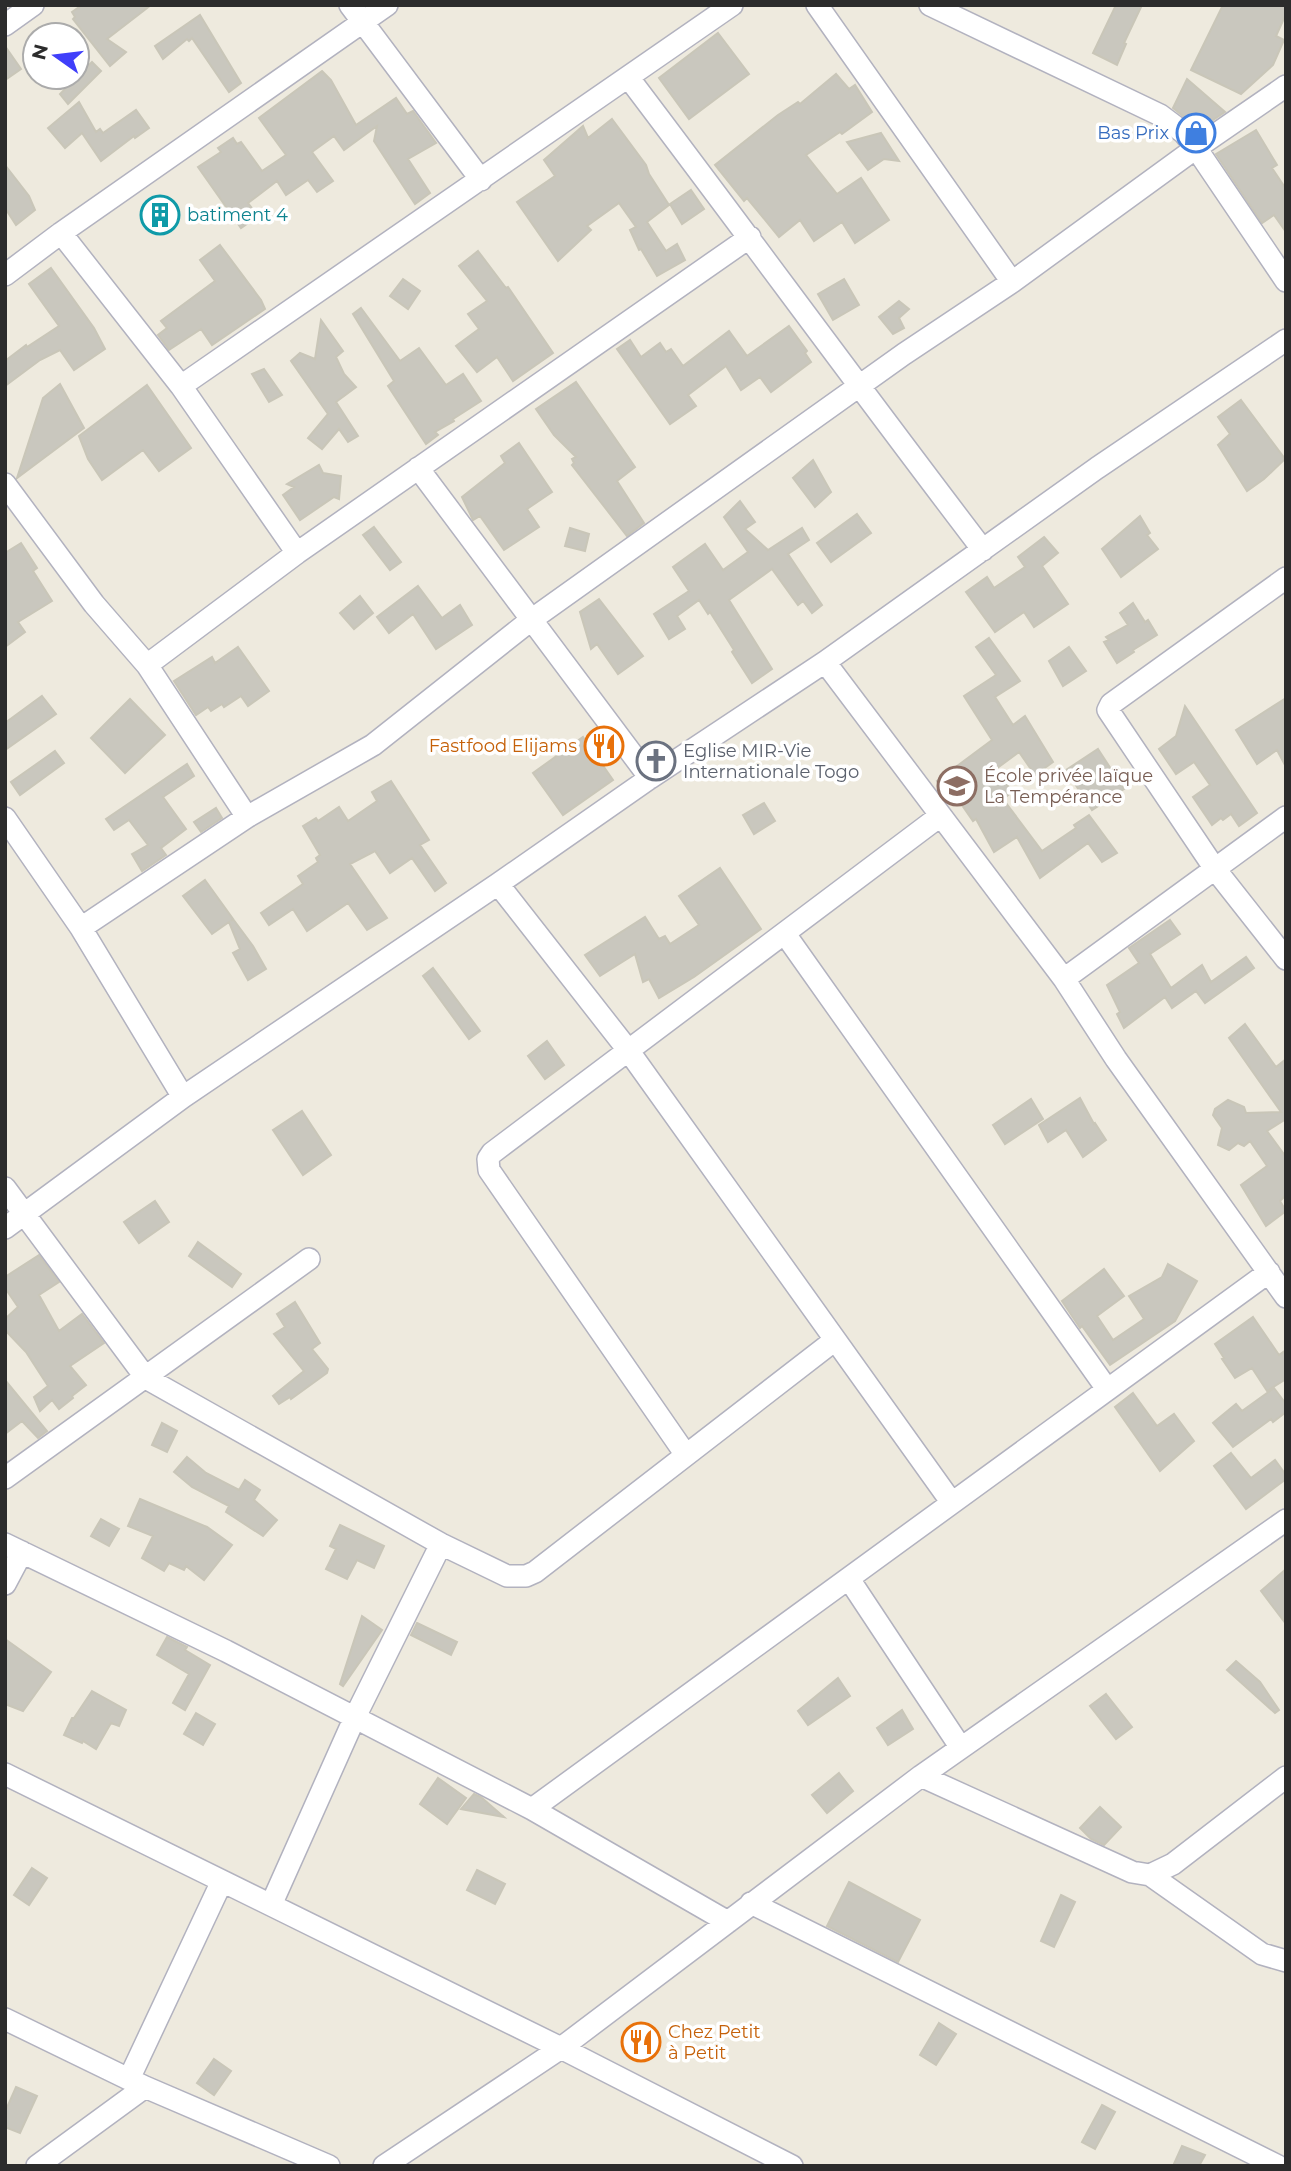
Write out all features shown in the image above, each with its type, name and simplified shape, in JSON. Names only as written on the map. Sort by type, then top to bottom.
[{"type":"street","points":[[5,25],[33,5]]},
{"type":"street","points":[[350,5],[481,180]]},
{"type":"street","points":[[5,275],[387,5]]},
{"type":"street","points":[[181,386],[732,5]]},
{"type":"street","points":[[817,5],[1012,282]]},
{"type":"street","points":[[930,5],[1160,115],[1184,133],[1286,281]]},
{"type":"street","points":[[628,78],[983,550]]},
{"type":"street","points":[[81,928],[247,817],[373,745],[531,620],[1286,86]]},
{"type":"street","points":[[61,233],[181,386],[297,553]]},
{"type":"street","points":[[147,665],[297,553],[750,237]]},
{"type":"street","points":[[5,1228],[183,1097],[650,778],[825,662],[1097,468],[1286,340]]},
{"type":"street","points":[[418,468],[650,778]]},
{"type":"street","points":[[5,484],[14,516],[147,665],[247,817]]},
{"type":"street","points":[[1286,579],[1111,704],[1108,710],[1215,869],[1286,959]]},
{"type":"street","points":[[825,662],[1064,979],[1116,1059],[1286,1297]]},
{"type":"street","points":[[686,1455],[489,1170],[492,1153],[940,816]]},
{"type":"street","points":[[1064,979],[1286,817]]},
{"type":"street","points":[[5,818],[81,928],[183,1097]]},
{"type":"street","points":[[498,884],[628,1050],[952,1503]]},
{"type":"street","points":[[785,934],[1107,1390]]},
{"type":"street","points":[[5,1188],[146,1378],[440,1544],[507,1576],[526,1576],[535,1572],[835,1340]]},
{"type":"street","points":[[5,1478],[309,1259]]},
{"type":"street","points":[[533,1809],[1269,1272]]},
{"type":"street","points":[[384,2166],[561,2048],[921,1776],[1285,1522]]},
{"type":"street","points":[[271,1905],[355,1717],[440,1544]]},
{"type":"street","points":[[5,1584],[13,1548],[226,1651],[533,1809],[728,1922]]},
{"type":"street","points":[[849,1578],[961,1748]]},
{"type":"street","points":[[5,1774],[561,2048],[792,2166]]},
{"type":"street","points":[[921,1776],[1132,1872],[1150,1875],[1262,1954],[1286,1961]]},
{"type":"street","points":[[1150,1875],[1172,1864],[1286,1777]]},
{"type":"street","points":[[37,2166],[137,2083],[222,1881]]},
{"type":"street","points":[[751,1903],[1278,2166]]},
{"type":"street","points":[[5,2019],[137,2083],[329,2166]]},
{"type":"building","points":[[82,5],[151,5],[107,39],[126,52],[110,66],[91,42],[91,21],[75,21],[72,12]]},
{"type":"building","points":[[1116,5],[1142,5],[1117,65],[1093,53]]},
{"type":"building","points":[[1223,5],[1286,5],[1286,14],[1276,36],[1284,40],[1273,65],[1241,94],[1191,70]]},
{"type":"building","points":[[200,15],[241,83],[229,92],[192,38],[189,41],[187,39],[163,59],[155,46]]},
{"type":"building","points":[[718,33],[749,74],[689,119],[659,78]]},
{"type":"building","points":[[5,46],[21,69],[5,80]]},
{"type":"building","points":[[91,63],[101,71],[91,81]]},
{"type":"building","points":[[322,71],[331,80],[356,125],[396,98],[407,114],[413,111],[436,143],[408,159],[430,193],[415,204],[374,141],[377,126],[344,150],[334,136],[312,152],[333,181],[317,192],[308,180],[286,195],[277,181],[248,203],[258,216],[241,228],[198,167],[221,152],[218,148],[233,138],[237,144],[241,142],[262,171],[286,155],[259,118]]},
{"type":"building","points":[[836,74],[849,89],[855,85],[872,112],[806,155],[837,194],[861,178],[889,220],[855,243],[842,222],[814,241],[800,220],[779,237],[747,198],[744,201],[715,165],[778,115],[798,102],[800,104]]},
{"type":"building","points":[[1187,79],[1225,112],[1204,126],[1193,124],[1173,108]]},
{"type":"building","points":[[63,91],[81,91],[68,104],[60,94]]},
{"type":"building","points":[[79,102],[96,132],[100,129],[103,133],[136,110],[149,128],[101,161],[82,133],[65,148],[48,128]]},
{"type":"building","points":[[612,119],[646,165],[669,205],[647,222],[666,251],[677,244],[685,260],[657,276],[641,249],[639,250],[630,230],[636,227],[619,203],[587,226],[591,230],[558,261],[517,202],[555,176],[544,160],[583,126],[588,138]]},
{"type":"building","points":[[1256,130],[1277,165],[1272,168],[1286,189],[1286,232],[1274,215],[1262,223],[1216,154]]},
{"type":"building","points":[[881,133],[899,161],[884,159],[868,170],[847,142]]},
{"type":"building","points":[[5,165],[29,196],[35,210],[16,225],[5,208]]},
{"type":"building","points":[[691,190],[704,209],[682,224],[670,204]]},
{"type":"building","points":[[220,245],[265,309],[212,345],[201,329],[169,350],[158,335],[167,328],[161,321],[215,281],[200,260]]},
{"type":"building","points":[[478,251],[506,288],[508,287],[553,353],[513,381],[497,357],[477,372],[456,346],[479,329],[468,314],[487,301],[459,266]]},
{"type":"building","points":[[51,268],[94,328],[105,349],[74,370],[60,350],[40,360],[5,386],[5,361],[59,326],[29,284]]},
{"type":"building","points":[[403,279],[420,291],[408,309],[390,296]]},
{"type":"building","points":[[844,279],[859,305],[833,320],[818,294]]},
{"type":"building","points":[[899,301],[909,309],[899,318],[904,328],[893,334],[879,317]]},
{"type":"building","points":[[361,308],[400,361],[419,348],[446,385],[463,374],[481,401],[435,432],[438,435],[426,444],[388,386],[394,381],[353,314]]},
{"type":"building","points":[[321,320],[343,351],[336,357],[344,374],[356,387],[336,402],[358,436],[348,442],[339,429],[322,449],[308,438],[328,414],[291,361],[300,353],[315,359]]},
{"type":"building","points":[[789,326],[807,351],[805,353],[811,362],[771,392],[760,377],[741,390],[726,366],[688,395],[696,406],[670,424],[617,349],[630,340],[641,357],[660,343],[666,352],[671,349],[683,366],[729,331],[747,356]]},
{"type":"building","points":[[264,369],[282,395],[269,402],[252,374]]},
{"type":"building","points":[[576,382],[635,467],[617,481],[644,523],[627,536],[572,465],[572,459],[576,457],[554,435],[536,409]]},
{"type":"building","points":[[60,384],[84,428],[17,478],[43,398]]},
{"type":"building","points":[[147,385],[191,448],[159,471],[143,450],[102,480],[88,459],[79,436]]},
{"type":"building","points":[[1241,400],[1285,459],[1247,491],[1218,445],[1230,434],[1218,417]]},
{"type":"building","points":[[519,443],[552,492],[527,509],[539,527],[504,550],[480,516],[473,520],[462,497],[505,463],[501,456]]},
{"type":"building","points":[[813,460],[831,492],[815,507],[793,478]]},
{"type":"building","points":[[319,465],[323,473],[341,476],[339,499],[334,497],[300,520],[283,495],[294,487],[287,484]]},
{"type":"building","points":[[740,501],[755,522],[745,529],[768,550],[802,528],[809,540],[788,554],[822,605],[812,613],[803,601],[798,605],[772,569],[729,600],[772,669],[752,683],[710,612],[708,614],[699,600],[677,616],[685,629],[669,639],[654,614],[689,591],[673,567],[705,544],[723,570],[748,552],[724,517]]},
{"type":"building","points":[[857,514],[871,533],[831,562],[817,543]]},
{"type":"building","points":[[1140,516],[1150,533],[1147,535],[1158,549],[1121,577],[1102,549]]},
{"type":"building","points":[[374,527],[401,562],[390,570],[363,535]]},
{"type":"building","points":[[570,528],[589,534],[585,551],[565,546]]},
{"type":"building","points":[[1044,537],[1058,553],[1042,566],[1068,604],[1034,627],[1024,612],[995,632],[966,592],[987,577],[994,588],[1025,567],[1018,557]]},
{"type":"building","points":[[21,543],[37,568],[33,571],[52,601],[18,622],[25,632],[5,647],[5,553]]},
{"type":"building","points":[[418,586],[442,618],[460,605],[472,625],[436,649],[413,614],[389,633],[377,617]]},
{"type":"building","points":[[360,596],[373,613],[354,629],[340,613]]},
{"type":"building","points":[[599,599],[643,656],[618,674],[597,644],[591,649],[580,612]]},
{"type":"building","points":[[1133,603],[1157,635],[1117,663],[1104,642],[1109,640],[1106,637],[1128,625],[1120,613]]},
{"type":"building","points":[[989,638],[1020,681],[995,697],[1013,725],[1025,716],[1053,762],[1035,775],[1019,752],[996,769],[1012,792],[1003,799],[1042,851],[1076,828],[1074,825],[1089,815],[1117,853],[1102,862],[1088,843],[1040,878],[1017,837],[994,852],[976,819],[973,821],[957,798],[952,802],[937,781],[992,740],[964,696],[996,675],[976,647]]},
{"type":"building","points":[[238,647],[269,691],[248,706],[241,696],[224,707],[222,704],[211,711],[208,707],[196,715],[174,681],[212,657],[215,663]]},
{"type":"building","points":[[1069,647],[1086,671],[1063,686],[1049,661]]},
{"type":"building","points":[[42,696],[56,714],[5,750],[5,723]]},
{"type":"building","points":[[1286,698],[1286,767],[1277,750],[1257,764],[1236,730]]},
{"type":"building","points":[[130,699],[165,735],[125,773],[91,738]]},
{"type":"building","points":[[1185,706],[1257,813],[1239,826],[1231,814],[1212,825],[1193,797],[1210,785],[1194,762],[1176,774],[1159,749],[1176,736]]},
{"type":"building","points":[[583,737],[613,780],[563,815],[533,773]]},
{"type":"building","points":[[1098,749],[1124,789],[1092,810],[1066,770]]},
{"type":"building","points":[[55,751],[64,763],[20,795],[11,782]]},
{"type":"building","points":[[187,764],[194,776],[163,797],[186,829],[161,848],[166,855],[142,871],[132,854],[148,845],[129,820],[114,830],[106,819]]},
{"type":"building","points":[[391,781],[429,840],[420,845],[446,883],[435,891],[412,858],[390,873],[375,851],[350,864],[387,918],[367,930],[348,903],[307,931],[293,909],[269,925],[261,913],[303,884],[298,876],[318,862],[316,858],[320,855],[303,826],[316,818],[318,821],[339,807],[348,821],[377,801],[372,792]]},
{"type":"building","points":[[764,803],[775,821],[754,834],[743,815]]},
{"type":"building","points":[[216,808],[222,818],[201,832],[194,822]]},
{"type":"building","points":[[720,868],[761,929],[694,977],[659,998],[649,979],[643,982],[635,954],[600,976],[585,955],[645,917],[659,939],[665,936],[670,944],[699,925],[679,896]]},
{"type":"building","points":[[205,880],[253,946],[266,969],[248,980],[233,953],[240,949],[229,922],[212,934],[183,896]]},
{"type":"building","points":[[1170,920],[1180,934],[1150,954],[1171,988],[1202,965],[1211,982],[1246,957],[1254,968],[1205,1003],[1196,991],[1172,1008],[1165,997],[1124,1028],[1117,1014],[1120,1012],[1107,985],[1139,963],[1129,948]]},
{"type":"building","points":[[433,968],[480,1031],[469,1039],[423,976]]},
{"type":"building","points":[[1245,1024],[1276,1067],[1286,1059],[1286,1119],[1267,1131],[1286,1157],[1286,1195],[1280,1201],[1286,1211],[1266,1226],[1241,1185],[1267,1166],[1250,1141],[1244,1146],[1238,1143],[1229,1150],[1218,1145],[1222,1128],[1213,1115],[1215,1109],[1228,1100],[1244,1107],[1246,1113],[1281,1112],[1229,1038]]},
{"type":"building","points":[[547,1041],[564,1065],[545,1079],[528,1056]]},
{"type":"building","points":[[1080,1098],[1106,1140],[1083,1157],[1066,1130],[1048,1142],[1039,1125]]},
{"type":"building","points":[[1031,1099],[1043,1119],[1005,1144],[993,1125]]},
{"type":"building","points":[[302,1111],[331,1155],[303,1175],[273,1130]]},
{"type":"building","points":[[155,1201],[169,1222],[139,1243],[124,1222]]},
{"type":"building","points":[[198,1242],[241,1274],[232,1287],[189,1256]]},
{"type":"building","points":[[39,1255],[59,1282],[39,1295],[59,1331],[82,1314],[104,1343],[70,1366],[86,1385],[59,1409],[52,1400],[40,1411],[34,1397],[48,1386],[26,1352],[5,1330],[5,1319],[18,1307],[5,1288],[5,1277]]},
{"type":"building","points":[[1168,1264],[1197,1281],[1175,1321],[1110,1365],[1062,1301],[1104,1269],[1124,1296],[1097,1316],[1113,1340],[1144,1319],[1129,1296],[1162,1277]]},
{"type":"building","points":[[295,1302],[320,1343],[312,1349],[328,1369],[327,1373],[291,1399],[290,1397],[279,1404],[273,1396],[304,1371],[274,1334],[285,1327],[277,1314]]},
{"type":"building","points":[[1253,1317],[1279,1355],[1286,1350],[1286,1379],[1267,1391],[1252,1368],[1235,1378],[1215,1344]]},
{"type":"building","points":[[5,1380],[47,1431],[38,1438],[22,1421],[5,1434]]},
{"type":"building","points":[[1274,1388],[1286,1404],[1286,1412],[1273,1422],[1271,1419],[1233,1447],[1213,1423],[1236,1404],[1242,1411]]},
{"type":"building","points":[[1133,1393],[1157,1426],[1174,1414],[1194,1441],[1160,1471],[1115,1407]]},
{"type":"building","points":[[162,1423],[177,1431],[167,1452],[152,1445]]},
{"type":"building","points":[[1231,1453],[1251,1478],[1275,1460],[1286,1479],[1246,1509],[1214,1466]]},
{"type":"building","points":[[187,1457],[206,1473],[239,1490],[245,1480],[260,1490],[254,1500],[277,1520],[263,1536],[226,1512],[229,1506],[192,1487],[174,1472]]},
{"type":"building","points":[[140,1499],[207,1527],[232,1545],[204,1580],[186,1566],[184,1570],[169,1563],[164,1571],[142,1558],[153,1536],[128,1526]]},
{"type":"building","points":[[101,1519],[119,1529],[109,1546],[91,1536]]},
{"type":"building","points":[[340,1525],[384,1546],[374,1568],[357,1560],[347,1579],[326,1569],[336,1549],[330,1546]]},
{"type":"building","points":[[1286,1569],[1286,1624],[1261,1591]]},
{"type":"building","points":[[362,1616],[382,1630],[343,1686],[340,1684]]},
{"type":"building","points":[[417,1623],[457,1642],[451,1655],[411,1635]]},
{"type":"building","points":[[167,1637],[187,1647],[185,1650],[210,1665],[185,1710],[173,1703],[189,1674],[157,1655]]},
{"type":"building","points":[[5,1639],[51,1672],[23,1711],[5,1704]]},
{"type":"building","points":[[1236,1661],[1260,1682],[1279,1710],[1275,1713],[1227,1670]]},
{"type":"building","points":[[838,1678],[850,1696],[808,1725],[798,1711]]},
{"type":"building","points":[[92,1691],[126,1710],[119,1726],[111,1723],[96,1749],[83,1741],[82,1743],[64,1735],[72,1718]]},
{"type":"building","points":[[1106,1694],[1132,1727],[1116,1739],[1090,1706]]},
{"type":"building","points":[[902,1710],[913,1729],[888,1745],[877,1728]]},
{"type":"building","points":[[196,1713],[215,1724],[203,1745],[184,1734]]},
{"type":"building","points":[[839,1773],[853,1791],[827,1813],[812,1795]]},
{"type":"building","points":[[438,1778],[466,1798],[447,1824],[420,1804]]},
{"type":"building","points":[[474,1794],[481,1797],[504,1817],[461,1809]]},
{"type":"building","points":[[1100,1807],[1121,1827],[1104,1845],[1091,1839],[1080,1828]]},
{"type":"building","points":[[32,1868],[47,1878],[29,1905],[14,1895]]},
{"type":"building","points":[[477,1870],[505,1884],[495,1904],[467,1890]]},
{"type":"building","points":[[849,1882],[920,1920],[898,1962],[827,1926]]},
{"type":"building","points":[[1061,1895],[1075,1902],[1054,1947],[1041,1941]]},
{"type":"building","points":[[939,2023],[956,2034],[936,2065],[920,2055]]},
{"type":"building","points":[[214,2059],[231,2071],[214,2095],[197,2083]]},
{"type":"building","points":[[16,2087],[37,2096],[20,2133],[5,2127],[5,2112]]},
{"type":"building","points":[[1102,2105],[1115,2112],[1095,2149],[1082,2142]]},
{"type":"building","points":[[1182,2146],[1205,2155],[1199,2166],[1173,2166]]},
{"type":"place","name":"Bas Prix","points":[[1196,133]]},
{"type":"place","name":"batiment 4","points":[[160,215]]},
{"type":"place","name":"Fastfood Elijams","points":[[604,746]]},
{"type":"place","name":"Eglise MIR-Vie Internationale Togo","points":[[656,761]]},
{"type":"place","name":"École privée laïque La Tempérance","points":[[957,786]]},
{"type":"place","name":"Chez Petit à Petit","points":[[641,2042]]}]
